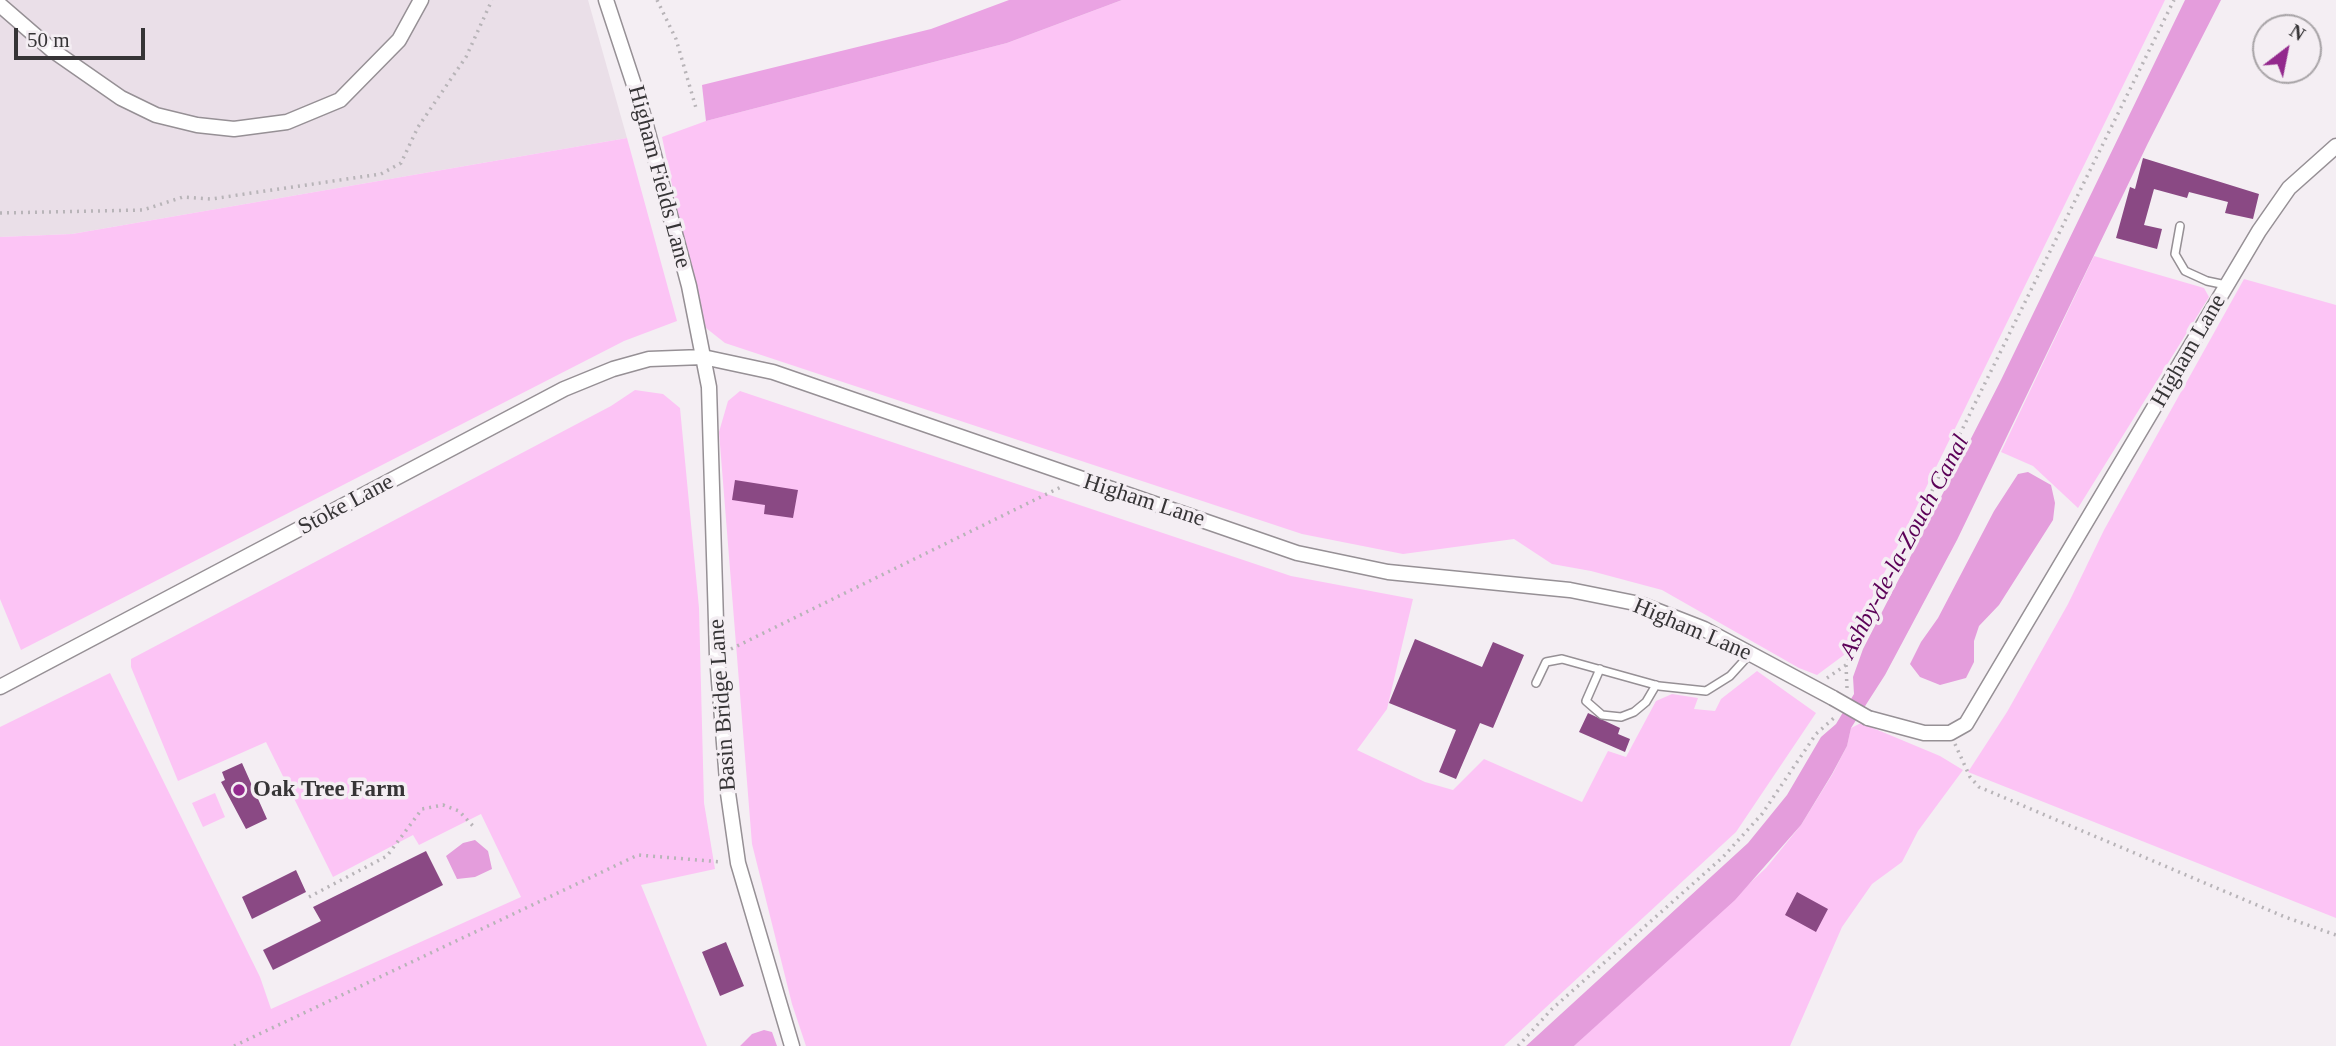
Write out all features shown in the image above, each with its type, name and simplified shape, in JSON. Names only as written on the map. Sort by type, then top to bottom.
[{"type":"street","points":[[0,5],[80,71],[121,98],[156,116],[197,125],[234,129],[288,122],[340,100],[399,40],[421,0]]},
{"type":"street","name":"Higham Fields Lane","points":[[607,0],[649,136],[689,286],[703,357]]},
{"type":"street","name":"Higham Lane","points":[[703,357],[773,372],[1297,553],[1388,572],[1539,587],[1640,604],[1704,629],[1868,718],[1902,730],[1950,733],[1966,724],[2001,669],[2227,285],[2289,188],[2336,146]]},
{"type":"street","name":"Basin Bridge Lane","points":[[703,357],[709,387],[717,656],[728,793],[738,863],[792,1046]]},
{"type":"street","name":"Stoke Lane","points":[[0,687],[564,389],[613,369],[649,359],[703,357]]},
{"type":"lane","points":[[2180,226],[2175,254],[2185,271],[2207,281],[2227,285]]},
{"type":"lane","points":[[1536,683],[1542,667],[1553,659],[1656,685],[1706,691],[1730,676],[1751,653]]},
{"type":"lane","points":[[1600,669],[1586,701],[1602,715],[1621,717],[1634,712],[1646,702],[1656,685]]},
{"type":"path","points":[[0,213],[143,210],[183,197],[211,199],[381,174],[401,163],[418,127],[467,57],[492,0]]},
{"type":"path","points":[[657,0],[677,39],[696,108]]},
{"type":"path","points":[[1518,1046],[1552,1009],[1723,857],[1762,814],[1816,734],[1833,721],[1846,665],[2174,0]]},
{"type":"path","points":[[717,656],[1077,479]]},
{"type":"path","points":[[1813,687],[1846,665]]},
{"type":"path","points":[[1950,733],[1970,777],[1979,787],[2285,918],[2336,935]]},
{"type":"path","points":[[309,897],[387,856],[422,809],[443,805],[459,811],[473,826]]},
{"type":"path","points":[[234,1046],[638,855],[738,863]]},
{"type":"shaded area","points":[[0,0],[588,0],[627,138],[72,234],[0,237]]},
{"type":"shaded area","points":[[1009,0],[1122,0],[1007,43],[706,121],[702,85],[931,29]]},
{"type":"shaded area","points":[[1122,0],[2165,0],[1844,655],[1817,675],[1799,668],[1662,590],[1591,571],[1552,564],[1514,539],[1403,554],[1302,534],[725,343],[706,328],[696,300],[662,137],[706,121],[1007,43]]},
{"type":"shaded area","points":[[2185,0],[2221,0],[2148,143],[1957,540],[1885,675],[1851,728],[1847,746],[1801,825],[1735,900],[1574,1046],[1526,1046],[1748,843],[1787,795],[1821,737],[1836,724],[1854,694],[1853,677],[1863,649],[2001,380]]},
{"type":"shaded area","points":[[627,138],[677,321],[624,341],[21,650],[0,599],[0,237],[72,234]]},
{"type":"shaded area","points":[[2094,256],[2204,288],[2209,297],[2078,508],[2033,466],[2001,452]]},
{"type":"shaded area","points":[[2244,279],[2336,305],[2336,918],[1968,772],[2007,712],[2068,604],[2104,530]]},
{"type":"shaded area","points":[[635,390],[663,394],[680,408],[699,608],[704,803],[715,869],[641,885],[707,1046],[0,1046],[0,727],[110,673],[260,977],[271,1009],[521,897],[481,814],[419,845],[413,835],[333,877],[266,742],[178,781],[131,667],[131,659],[611,406]]},
{"type":"shaded area","points":[[740,391],[1291,576],[1413,599],[1387,709],[1357,750],[1425,782],[1453,790],[1484,759],[1582,802],[1608,751],[1626,757],[1656,701],[1672,694],[1698,698],[1694,709],[1715,711],[1721,699],[1757,671],[1816,713],[1736,832],[1504,1046],[806,1046],[792,1004],[752,844],[719,432],[728,401]]},
{"type":"shaded area","points":[[2028,472],[2051,485],[2055,503],[2053,520],[1999,605],[1979,626],[1974,641],[1974,662],[1966,678],[1940,685],[1920,677],[1910,664],[1921,642],[1938,618],[1994,511],[2018,474]]},
{"type":"shaded area","points":[[1861,723],[1940,756],[1963,770],[1918,831],[1902,862],[1872,884],[1842,927],[1790,1046],[1574,1046],[1766,868],[1801,825],[1847,746],[1851,728]]},
{"type":"shaded area","points":[[215,793],[225,817],[203,827],[192,803]]},
{"type":"shaded area","points":[[475,840],[488,851],[492,869],[475,877],[457,879],[446,856],[463,843]]},
{"type":"shaded area","points":[[764,1030],[772,1032],[777,1046],[740,1046],[752,1034]]},
{"type":"building","points":[[2143,158],[2259,194],[2253,219],[2225,213],[2228,202],[2189,192],[2187,198],[2154,189],[2144,225],[2162,229],[2157,249],[2116,238],[2130,187],[2135,189]]},
{"type":"building","points":[[735,480],[798,490],[793,518],[764,514],[765,505],[732,500]]},
{"type":"building","points":[[1415,639],[1482,667],[1493,642],[1524,655],[1493,728],[1480,723],[1456,779],[1439,772],[1456,730],[1389,703]]},
{"type":"building","points":[[1588,713],[1620,728],[1618,734],[1630,739],[1625,752],[1579,732]]},
{"type":"building","name":"Oak Tree Farm","points":[[242,763],[267,819],[246,829],[221,782],[225,780],[222,772]]},
{"type":"building","points":[[426,851],[443,885],[273,970],[263,950],[321,921],[313,907]]},
{"type":"building","points":[[296,870],[306,892],[252,919],[242,897]]},
{"type":"building","points":[[1797,892],[1828,909],[1816,932],[1785,915]]},
{"type":"building","points":[[726,942],[744,986],[720,996],[702,952]]},
{"type":"place","name":"Oak Tree Farm","points":[[239,790]]},
{"type":"water label","name":"Ashby-de-la-Zouch Canal","points":[[1905,547]]}]
